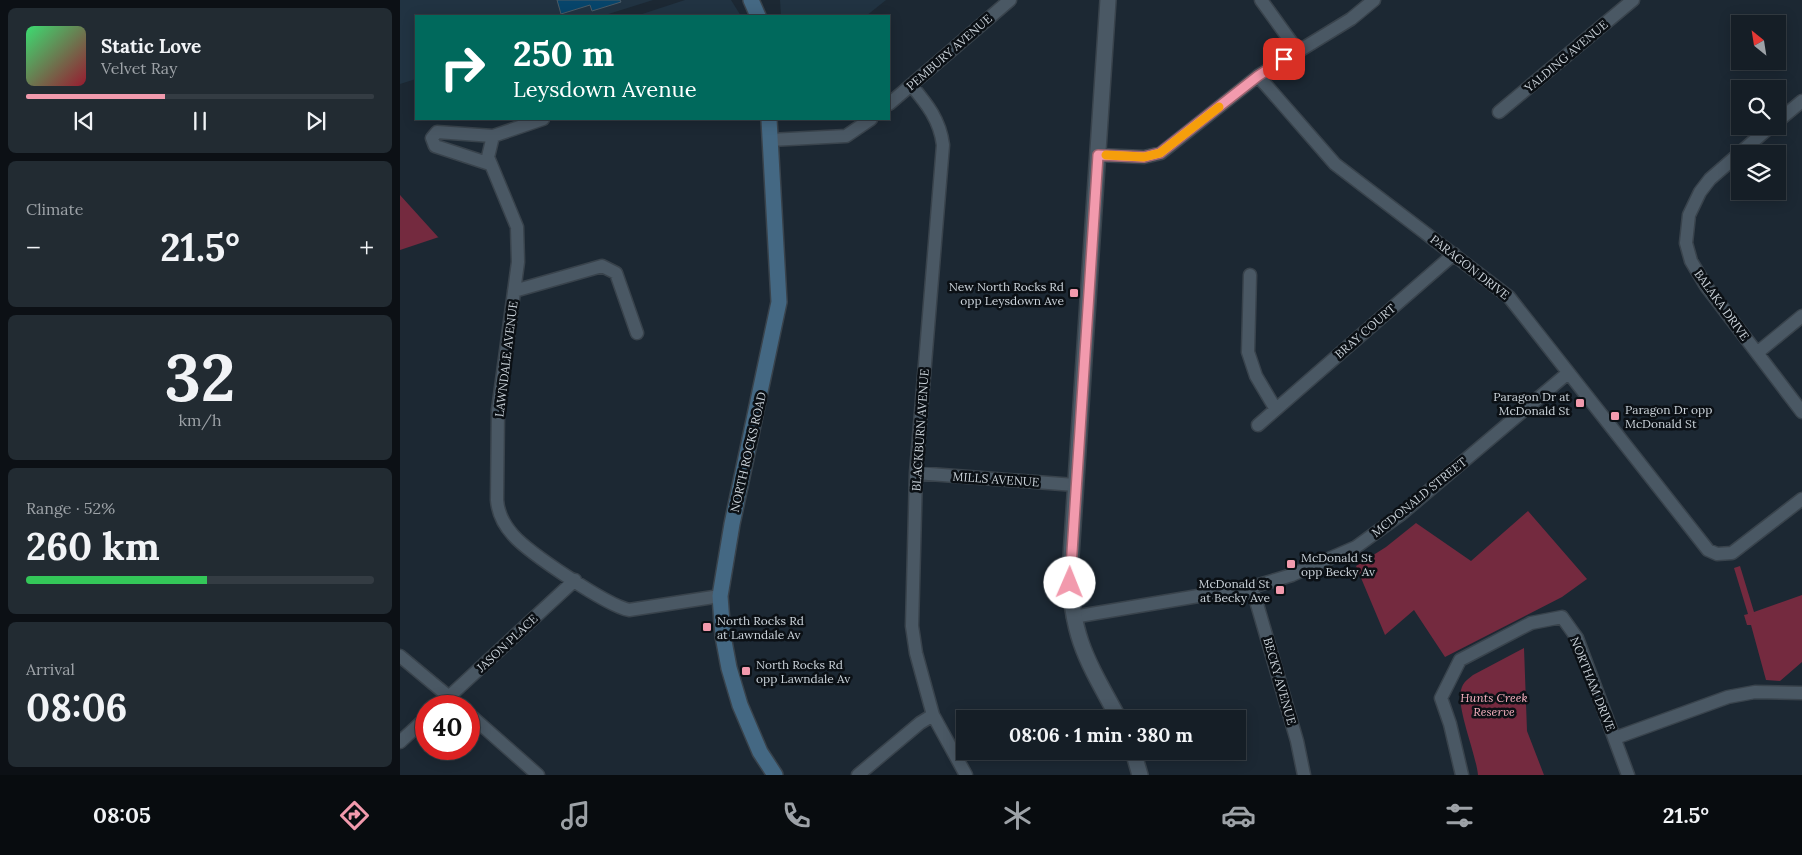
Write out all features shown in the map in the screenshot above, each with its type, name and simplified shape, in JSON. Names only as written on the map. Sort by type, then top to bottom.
[{"type":"main road","points":[[751,0],[758,15]]},
{"type":"main road","name":"NORTH ROCKS ROAD","points":[[769,120],[779,302],[732,524],[720,596],[726,652],[740,705],[756,745],[775,775]]},
{"type":"street","name":"PEMBURY AVENUE","points":[[890,103],[1010,0]]},
{"type":"street","points":[[1108,0],[1070,571],[1073,617],[1079,641],[1088,663],[1114,710]]},
{"type":"street","points":[[1261,0],[1297,50]]},
{"type":"street","points":[[1098,155],[1144,157],[1160,153],[1258,76],[1297,50],[1351,20],[1374,0]]},
{"type":"street","name":"YALDING AVENUE","points":[[1499,112],[1633,0]]},
{"type":"street","name":"PARAGON DRIVE","points":[[1258,76],[1335,164],[1510,297],[1692,532],[1708,550],[1717,554],[1732,553],[1802,499]]},
{"type":"street","name":"BLACKBURN AVENUE","points":[[911,85],[934,113],[941,128],[943,145],[916,473],[912,626],[916,653],[933,715],[966,775]]},
{"type":"street","points":[[1786,114],[1802,101]]},
{"type":"street","points":[[490,164],[435,146],[432,138],[438,132],[493,136],[540,120]]},
{"type":"street","points":[[770,140],[846,136],[870,120]]},
{"type":"street","name":"BALAKA DRIVE","points":[[1760,135],[1710,178],[1694,203],[1686,230],[1688,252],[1698,274],[1802,412]]},
{"type":"street","name":"LAWNDALE AVENUE","points":[[493,136],[488,157],[517,227],[518,262],[498,410],[498,506],[502,518],[515,536],[575,580],[607,601],[629,610],[720,596]]},
{"type":"street","name":"BRAY COURT","points":[[1258,424],[1454,254]]},
{"type":"street","points":[[514,290],[602,266],[616,273],[637,334]]},
{"type":"street","points":[[1250,275],[1248,352],[1256,376],[1276,408]]},
{"type":"street","points":[[1757,353],[1802,316]]},
{"type":"street","name":"MCDONALD STREET","points":[[1073,617],[1252,587],[1292,575],[1367,540],[1400,515],[1568,373]]},
{"type":"street","name":"MILLS AVENUE","points":[[916,473],[1075,485]]},
{"type":"street","name":"JASON PLACE","points":[[451,695],[575,580]]},
{"type":"street","name":"BECKY AVENUE","points":[[1252,587],[1298,741],[1304,775]]},
{"type":"street","name":"NORTHAM DRIVE","points":[[1462,775],[1450,724],[1441,698],[1460,660],[1531,624],[1562,617],[1577,638],[1628,775]]},
{"type":"street","points":[[400,656],[447,695]]},
{"type":"street","points":[[1615,738],[1728,697],[1755,692],[1802,693]]},
{"type":"street","points":[[858,775],[920,723],[933,715]]},
{"type":"street","points":[[480,724],[538,775]]},
{"type":"street","points":[[400,742],[415,728]]},
{"type":"street","points":[[1136,760],[1140,775]]},
{"type":"shaded area","points":[[400,0],[653,0],[605,15],[415,15],[415,79],[400,84]]},
{"type":"shaded area","points":[[685,0],[731,0],[740,15],[639,15]]},
{"type":"shaded area","points":[[780,0],[886,0],[867,15],[781,15]]},
{"type":"green space","points":[[400,195],[438,237],[439,237],[400,250]]},
{"type":"green space","points":[[1528,511],[1587,579],[1562,597],[1445,657],[1414,610],[1385,635],[1356,566],[1386,547],[1416,523],[1471,561]]},
{"type":"green space","points":[[1740,566],[1754,612],[1802,595],[1802,662],[1780,681],[1766,680],[1751,625],[1747,625],[1744,615],[1748,614],[1734,568]]},
{"type":"green space","name":"Hunts Creek Reserve","points":[[1524,648],[1527,731],[1544,775],[1478,775],[1461,708],[1462,687],[1473,675]]},
{"type":"building","points":[[557,0],[620,0],[621,2],[592,11],[590,5],[561,14]]},
{"type":"slow traffic","points":[[1106,155],[1144,157],[1160,153],[1219,107]]},
{"type":"place","name":"New North Rocks Rd opp Leysdown Ave","points":[[1074,293]]},
{"type":"place","name":"Paragon Dr at McDonald St","points":[[1580,403]]},
{"type":"place","name":"Paragon Dr opp McDonald St","points":[[1615,416]]},
{"type":"place","name":"McDonald St opp Becky Av","points":[[1291,564]]},
{"type":"place","name":"McDonald St at Becky Ave","points":[[1280,590]]},
{"type":"place","name":"North Rocks Rd at Lawndale Av","points":[[707,627]]},
{"type":"place","name":"North Rocks Rd opp Lawndale Av","points":[[746,671]]},
{"type":"route","points":[[1070,583],[1098,155],[1144,157],[1160,153],[1258,76],[1284,59]]}]
